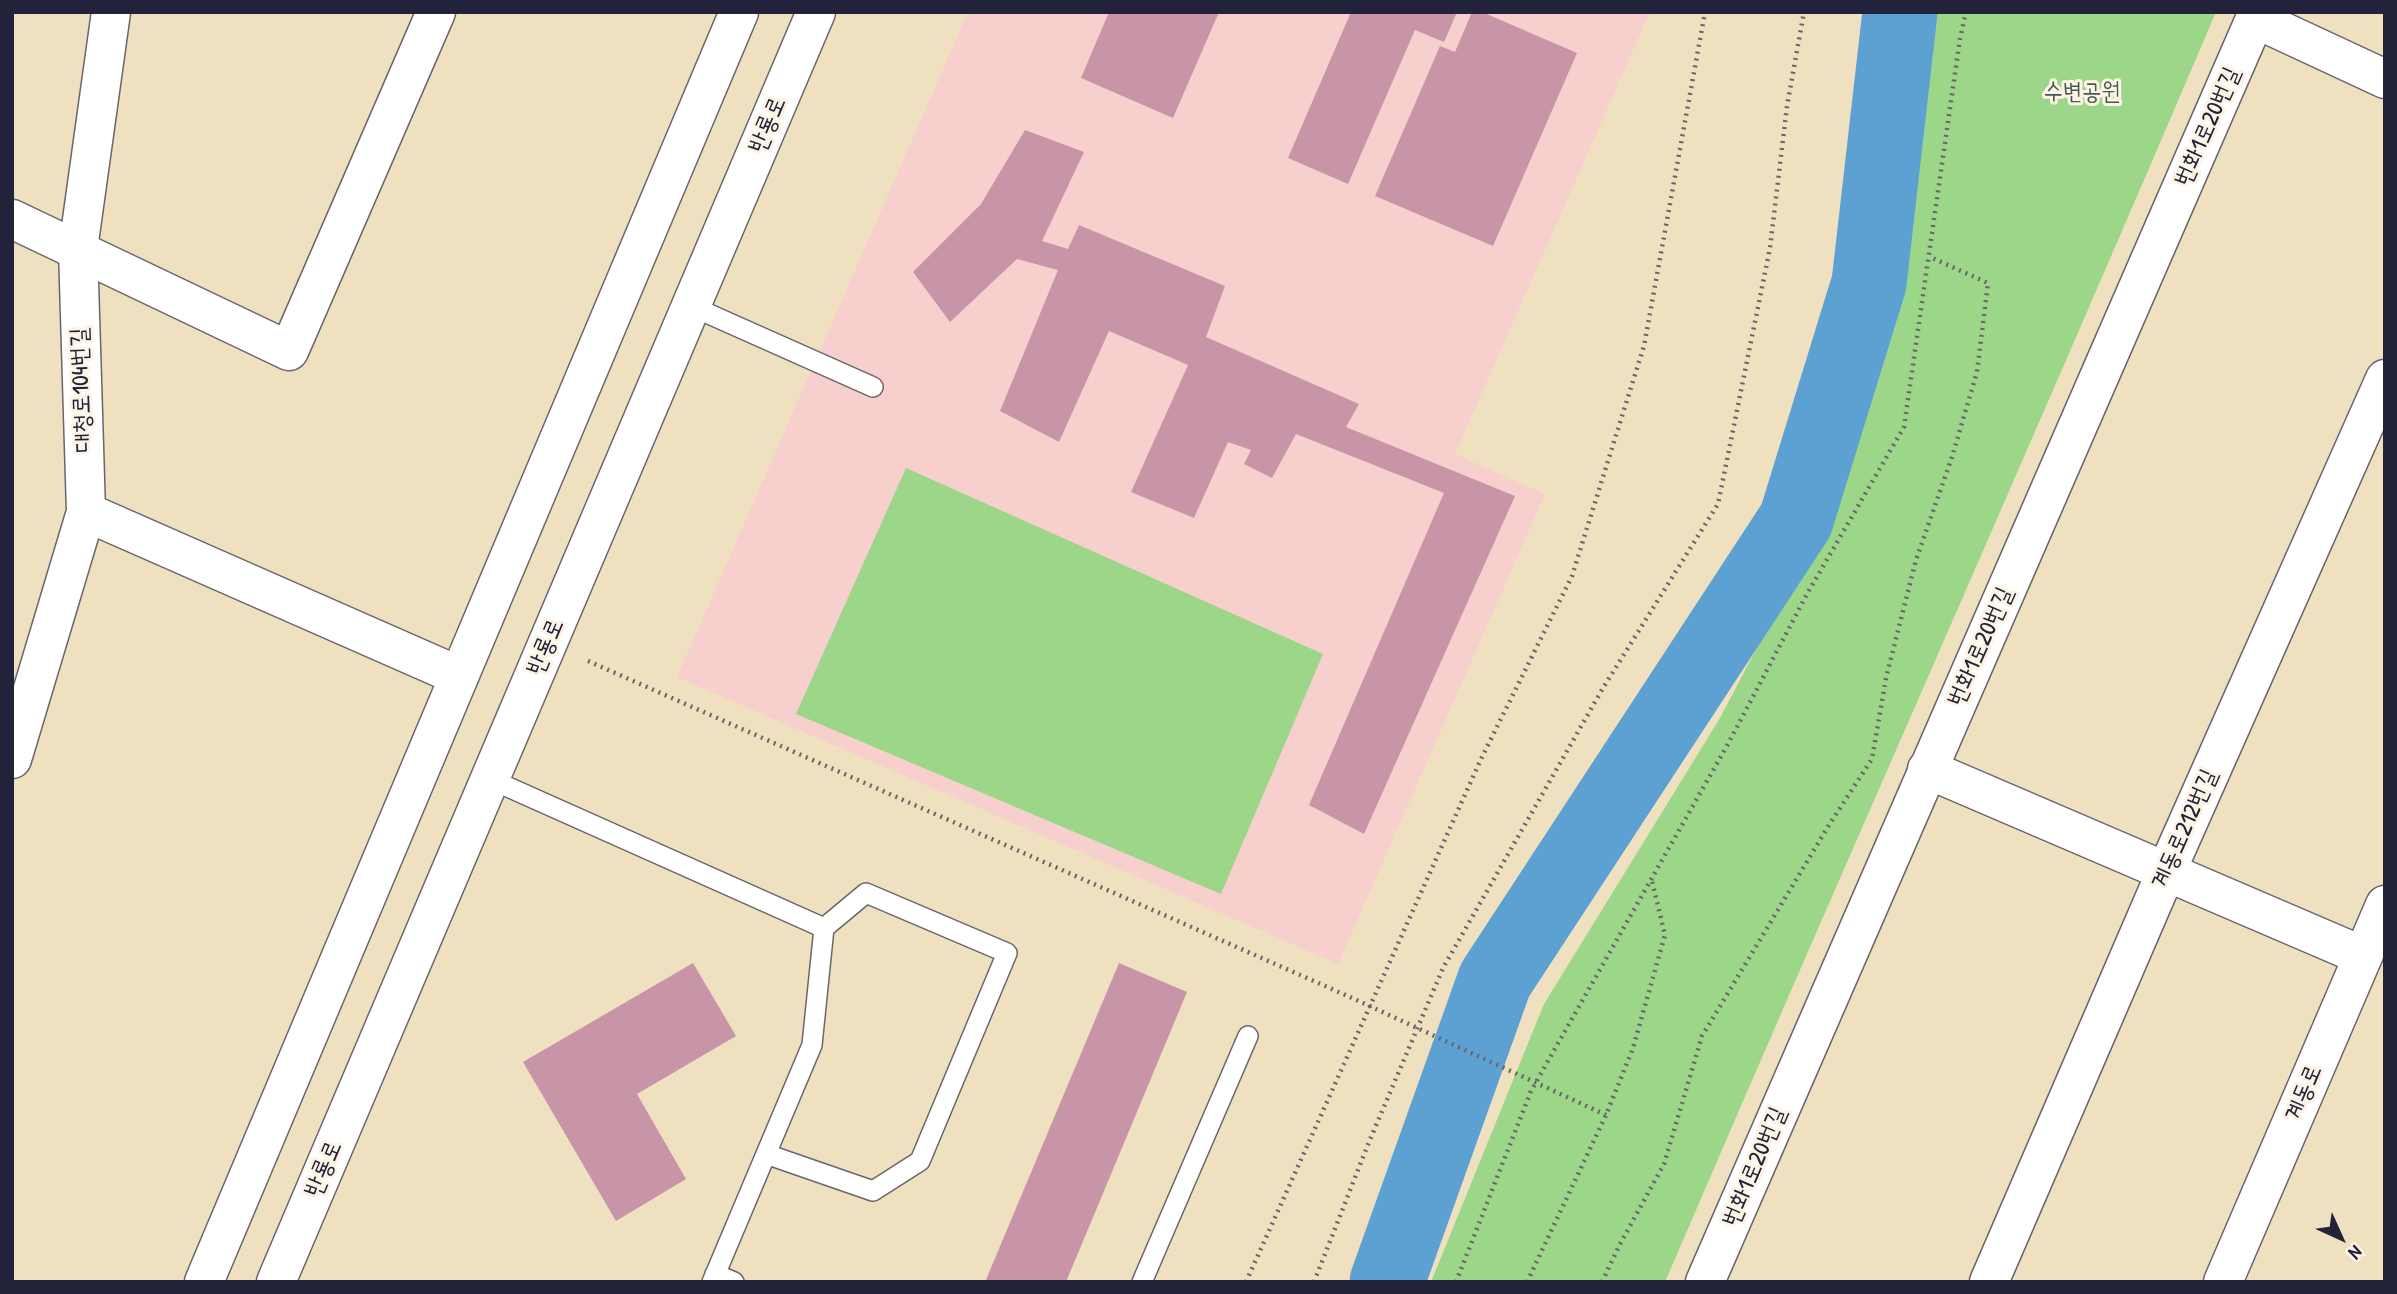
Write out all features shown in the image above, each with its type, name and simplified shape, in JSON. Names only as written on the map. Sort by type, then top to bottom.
[{"type":"street","name":"대청로104번길","points":[[12,759],[86,512],[78,249],[111,12]]},
{"type":"street","points":[[12,219],[289,351],[436,12]]},
{"type":"street","points":[[204,1282],[739,12]]},
{"type":"street","name":"반룡로","points":[[276,1282],[816,12]]},
{"type":"street","points":[[2257,16],[2385,79]]},
{"type":"street","name":"번화1로20번길","points":[[1705,1282],[2257,16]]},
{"type":"street","name":"계동로212번길","points":[[1989,1282],[2166,872],[2385,379]]},
{"type":"street","points":[[86,512],[459,676]]},
{"type":"street","points":[[1927,769],[2362,957]]},
{"type":"street","name":"계동로","points":[[2224,1282],[2385,905]]},
{"type":"lane","points":[[691,306],[873,387]]},
{"type":"lane","points":[[490,779],[824,928]]},
{"type":"lane","points":[[734,1282],[714,1278],[766,1154],[812,1045],[824,928],[866,893],[1007,953],[920,1161],[873,1191],[766,1154]]},
{"type":"lane","points":[[1142,1282],[1248,1036]]},
{"type":"path","points":[[1246,1282],[1481,759],[1572,576],[1644,345],[1705,12]]},
{"type":"path","points":[[1314,1282],[1369,1142],[1443,968],[1603,688],[1718,504],[1770,248],[1787,106],[1804,12]]},
{"type":"path","points":[[1457,1282],[1531,1091],[1728,744],[1807,594],[1904,427],[1966,12]]},
{"type":"path","points":[[1602,1282],[1664,1164],[1702,1036],[1829,825],[1872,759],[1886,678],[1916,560],[1952,457],[1977,372],[1988,283],[1930,257]]},
{"type":"path","points":[[587,661],[1350,997],[1606,1115]]},
{"type":"path","points":[[1527,1282],[1606,1115],[1633,1048],[1665,935],[1651,880]]},
{"type":"shaded area","points":[[968,12],[1650,12],[1455,454],[1545,494],[1338,964],[677,677]]},
{"type":"green space","name":"수변공원","points":[[1923,12],[2216,12],[1665,1282],[1431,1282],[1544,1004],[1720,718],[1836,497],[1874,331]]},
{"type":"green space","points":[[906,468],[1323,654],[1221,894],[796,714]]},
{"type":"building","points":[[1109,12],[1219,12],[1173,118],[1081,78]]},
{"type":"building","points":[[1351,12],[1457,12],[1444,42],[1415,30],[1348,184],[1288,158]]},
{"type":"building","points":[[1472,12],[1482,12],[1577,53],[1493,246],[1375,196],[1440,46],[1455,52]]},
{"type":"building","points":[[1025,130],[1084,152],[1042,241],[1068,249],[1079,225],[1225,286],[1206,337],[1359,404],[1346,427],[1515,496],[1364,834],[1309,805],[1444,493],[1296,434],[1272,478],[1244,464],[1251,450],[1228,442],[1194,518],[1131,492],[1188,365],[1109,331],[1059,442],[1000,411],[1058,270],[1017,259],[950,322],[913,272],[981,204]]},
{"type":"building","points":[[693,963],[736,1036],[637,1094],[686,1179],[616,1221],[523,1062]]},
{"type":"building","points":[[1119,963],[1187,992],[1066,1282],[985,1282]]},
{"type":"waterway","points":[[1387,1282],[1495,980],[1796,520],[1869,283],[1900,12]]}]
